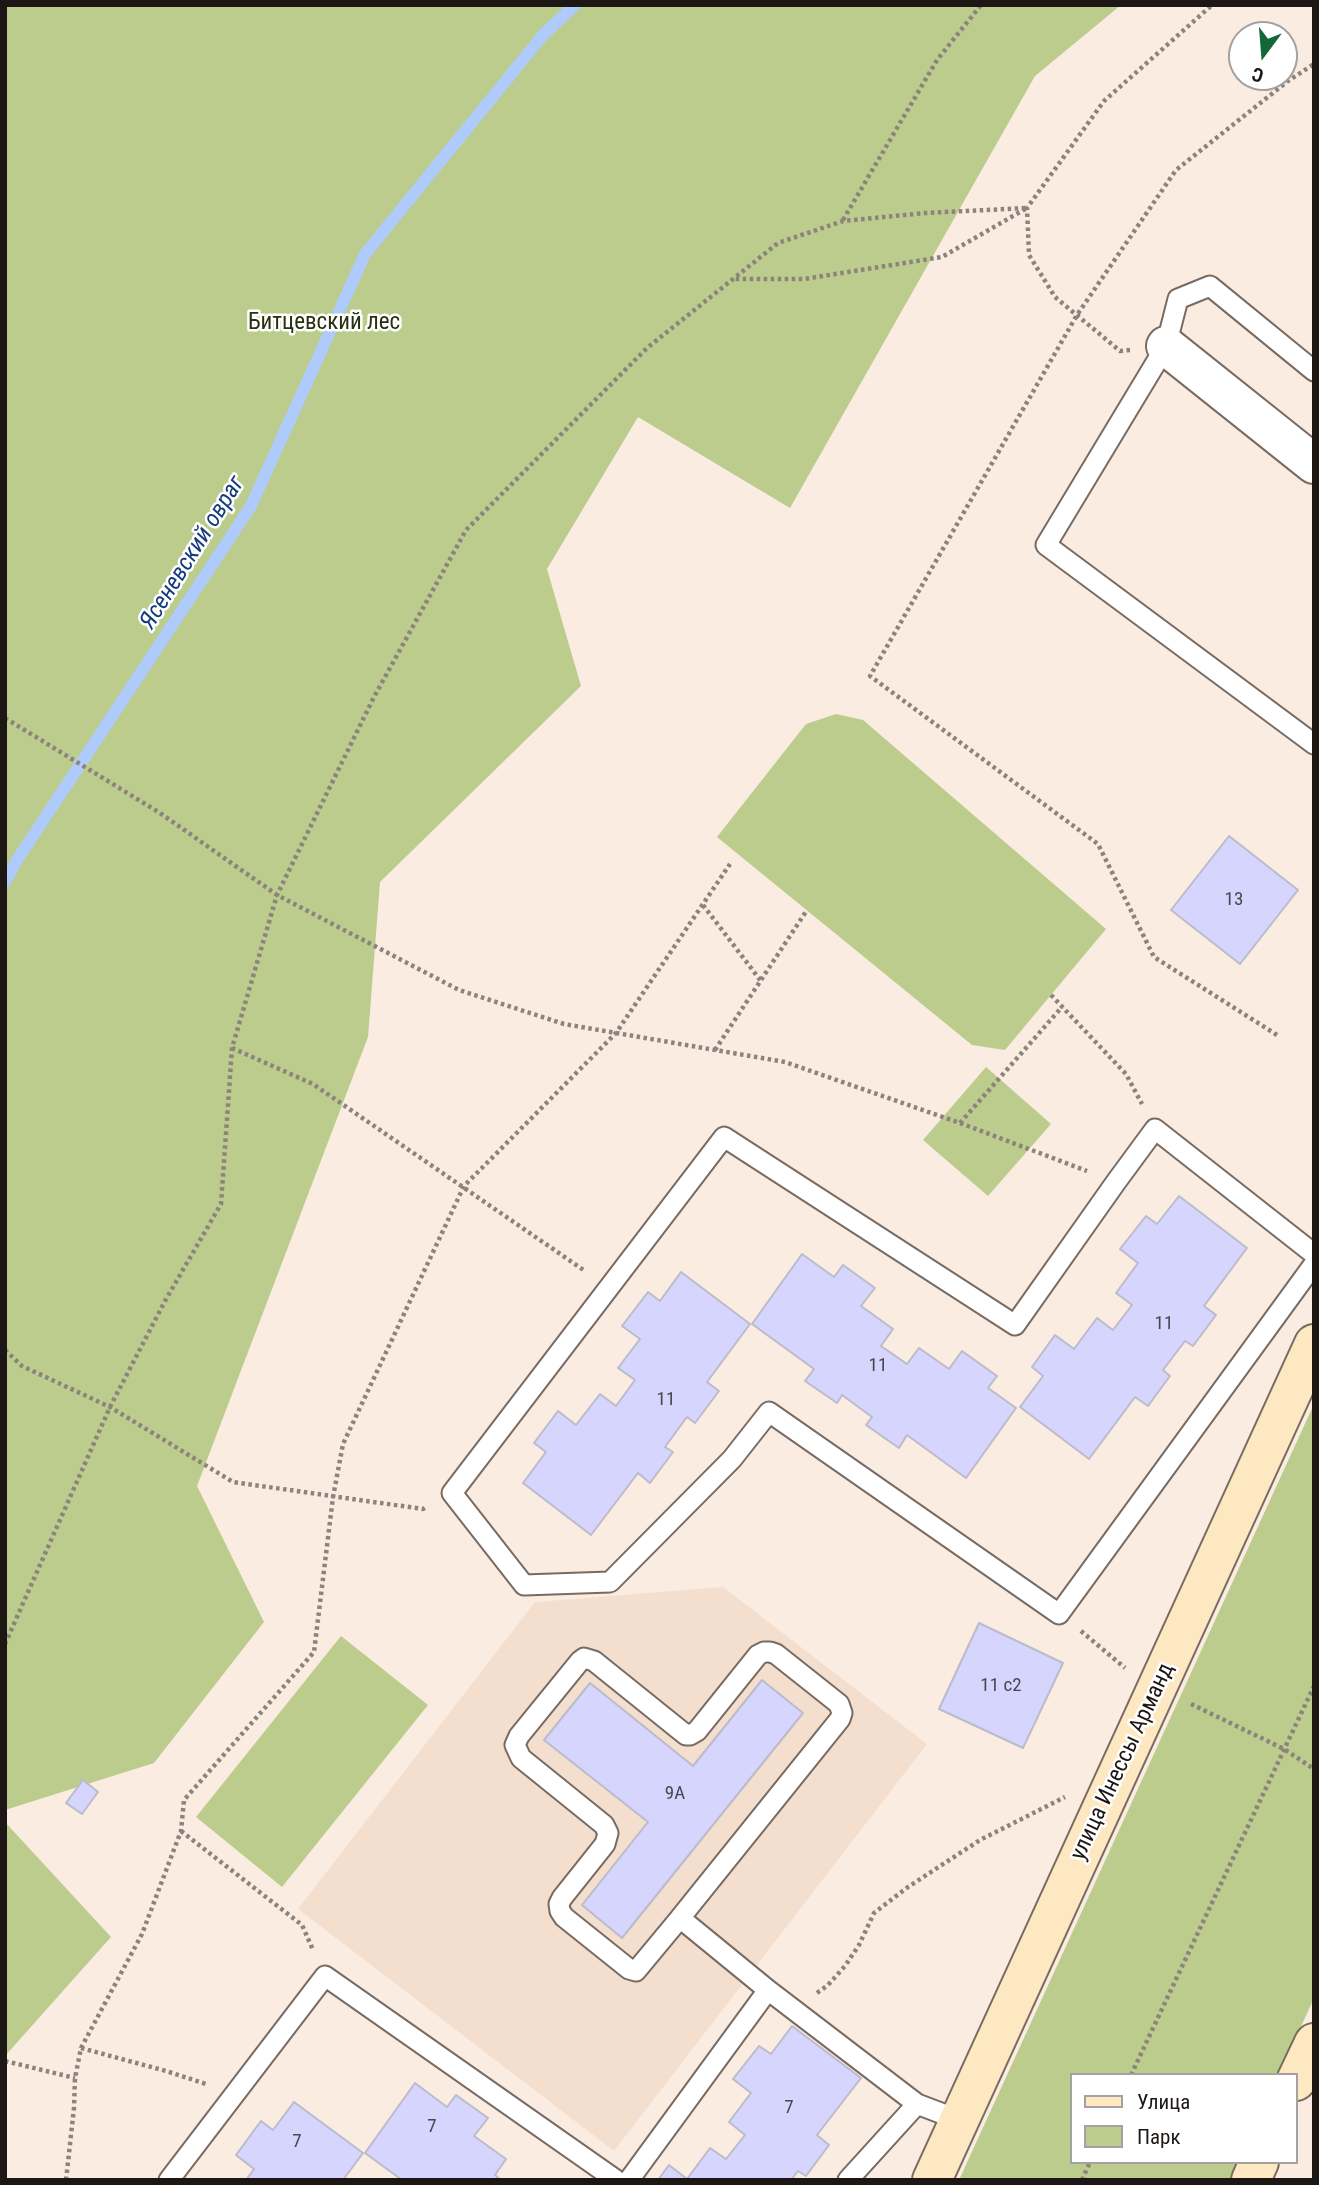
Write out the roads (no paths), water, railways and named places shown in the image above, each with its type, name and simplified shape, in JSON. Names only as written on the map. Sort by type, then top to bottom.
[{"type":"street","points":[[1166,346],[1314,464]]},
{"type":"street","name":"улица Инессы Арманд","points":[[932,2180],[1314,1344]]},
{"type":"street","points":[[1251,2180],[1258,2164]]},
{"type":"lane","points":[[1314,371],[1210,286],[1178,299],[1166,346],[1046,545],[1314,744]]},
{"type":"lane","points":[[1314,1254],[1156,1129],[1015,1325],[724,1137],[452,1493],[524,1585],[610,1582],[732,1459],[769,1412],[1059,1614],[1314,1264]]},
{"type":"lane","points":[[770,1652],[776,1654],[839,1704],[842,1713],[840,1719],[680,1918],[636,1971],[629,1969],[564,1917],[559,1904],[562,1898],[606,1844],[608,1833],[604,1825],[521,1758],[515,1745],[519,1736],[584,1658],[594,1661],[686,1735],[690,1735],[697,1731],[758,1655],[770,1652]]},
{"type":"lane","points":[[680,1918],[768,1990],[917,2104],[959,2120]]},
{"type":"lane","points":[[169,2180],[325,1976],[616,2180]]},
{"type":"lane","points":[[629,2180],[768,1990]]},
{"type":"lane","points":[[848,2180],[917,2104]]},
{"type":"waterway","name":"Ясеневский овраг","points":[[5,882],[251,506],[365,254],[543,35],[575,5]]},
{"type":"park label","name":"Битцевский лес","points":[[324,323]]}]
